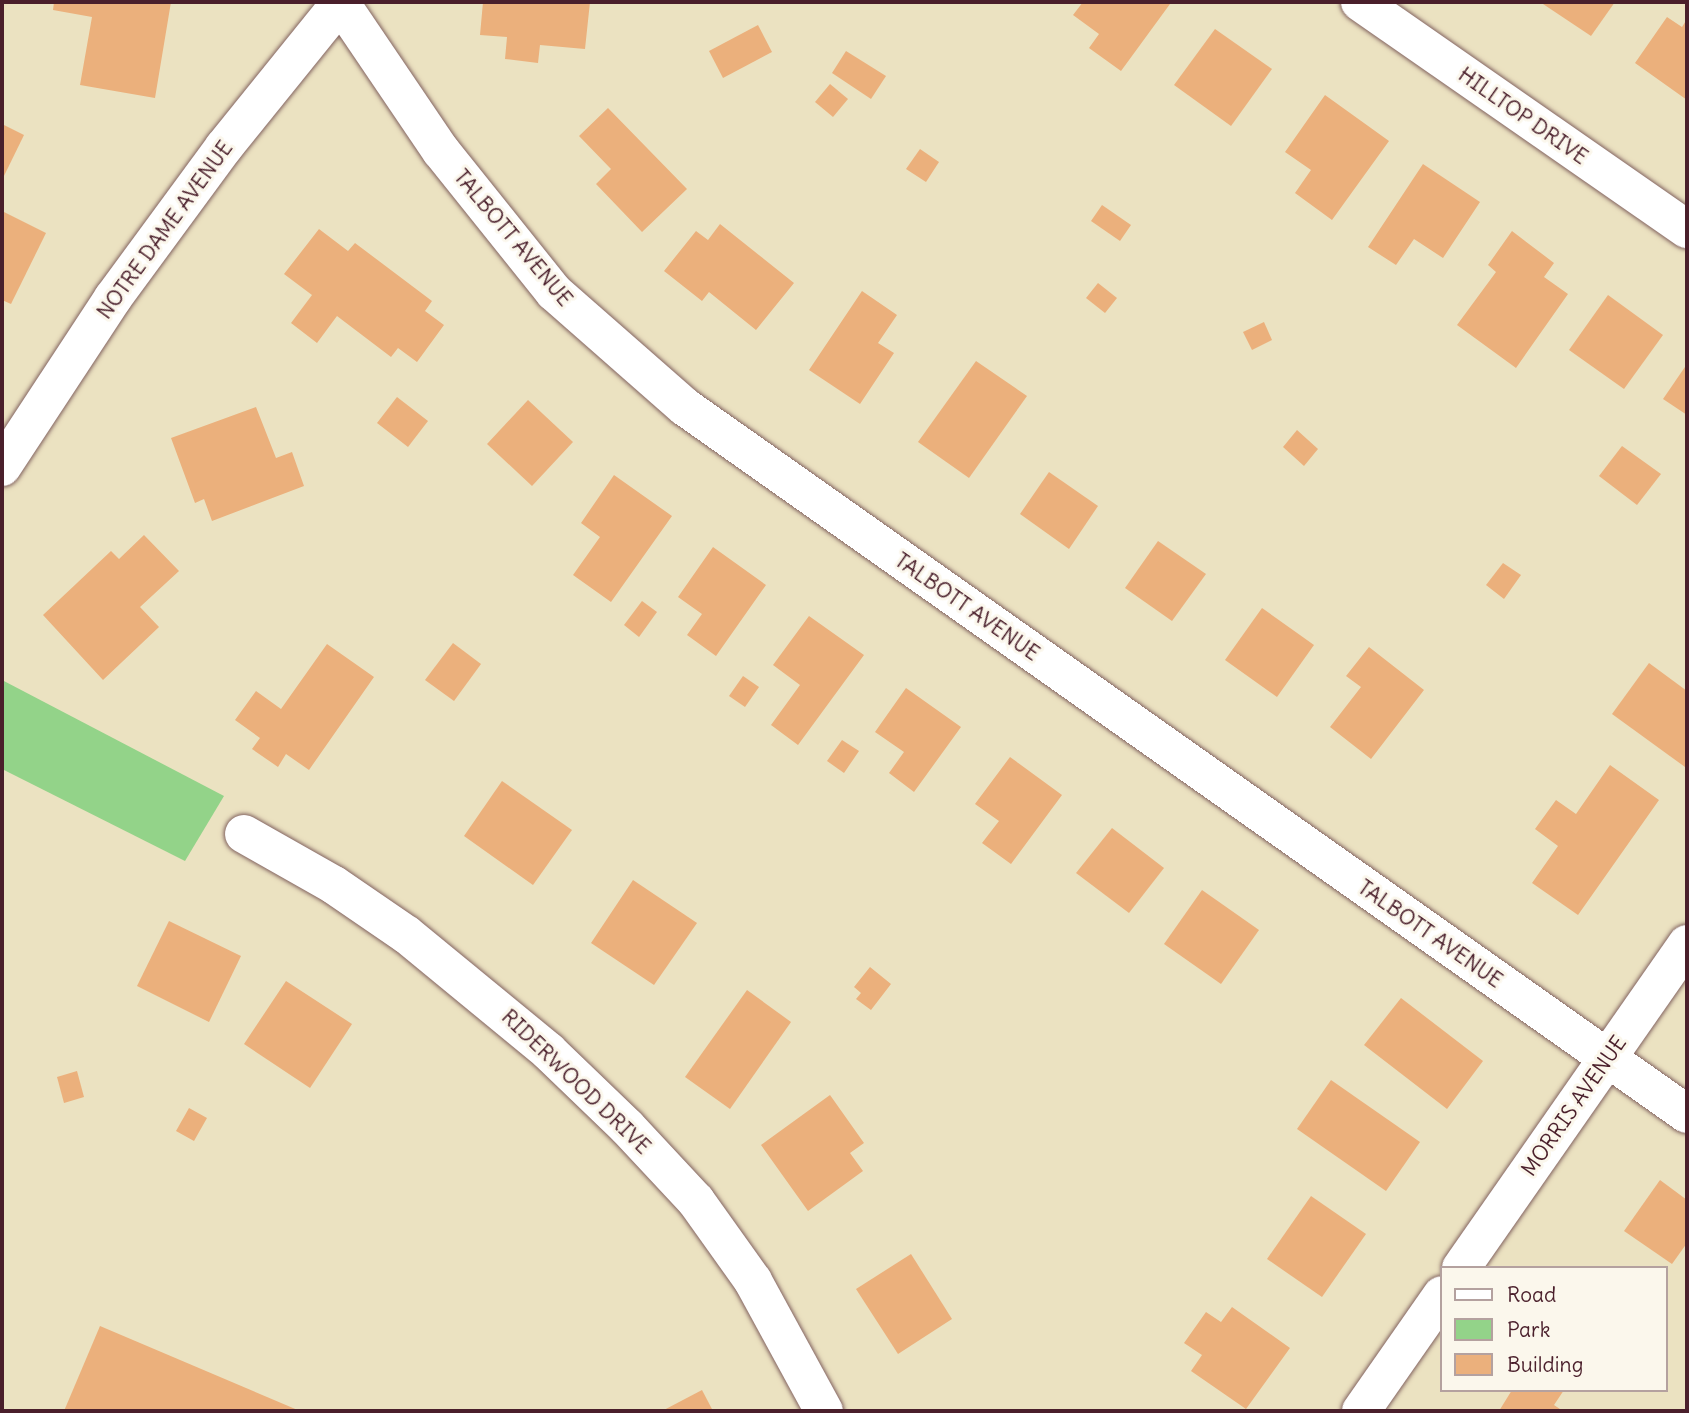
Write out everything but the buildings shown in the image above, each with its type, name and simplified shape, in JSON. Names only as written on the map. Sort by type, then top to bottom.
[{"type":"street","name":"NOTRE DAME AVENUE","points":[[2,467],[129,276],[224,147],[341,2]]},
{"type":"street","name":"TALBOTT AVENUE","points":[[341,2],[440,151],[554,292],[685,407],[1687,1114]]},
{"type":"street","name":"HILLTOP DRIVE","points":[[1360,2],[1687,229]]},
{"type":"street","name":"RIDERWOOD DRIVE","points":[[243,834],[334,885],[407,935],[538,1043],[627,1127],[696,1201],[753,1281],[824,1411]]},
{"type":"street","name":"MORRIS AVENUE","points":[[1462,1266],[1687,944]]},
{"type":"street","points":[[1361,1411],[1440,1298]]},
{"type":"green space","points":[[2,680],[224,796],[185,861],[2,769]]}]
